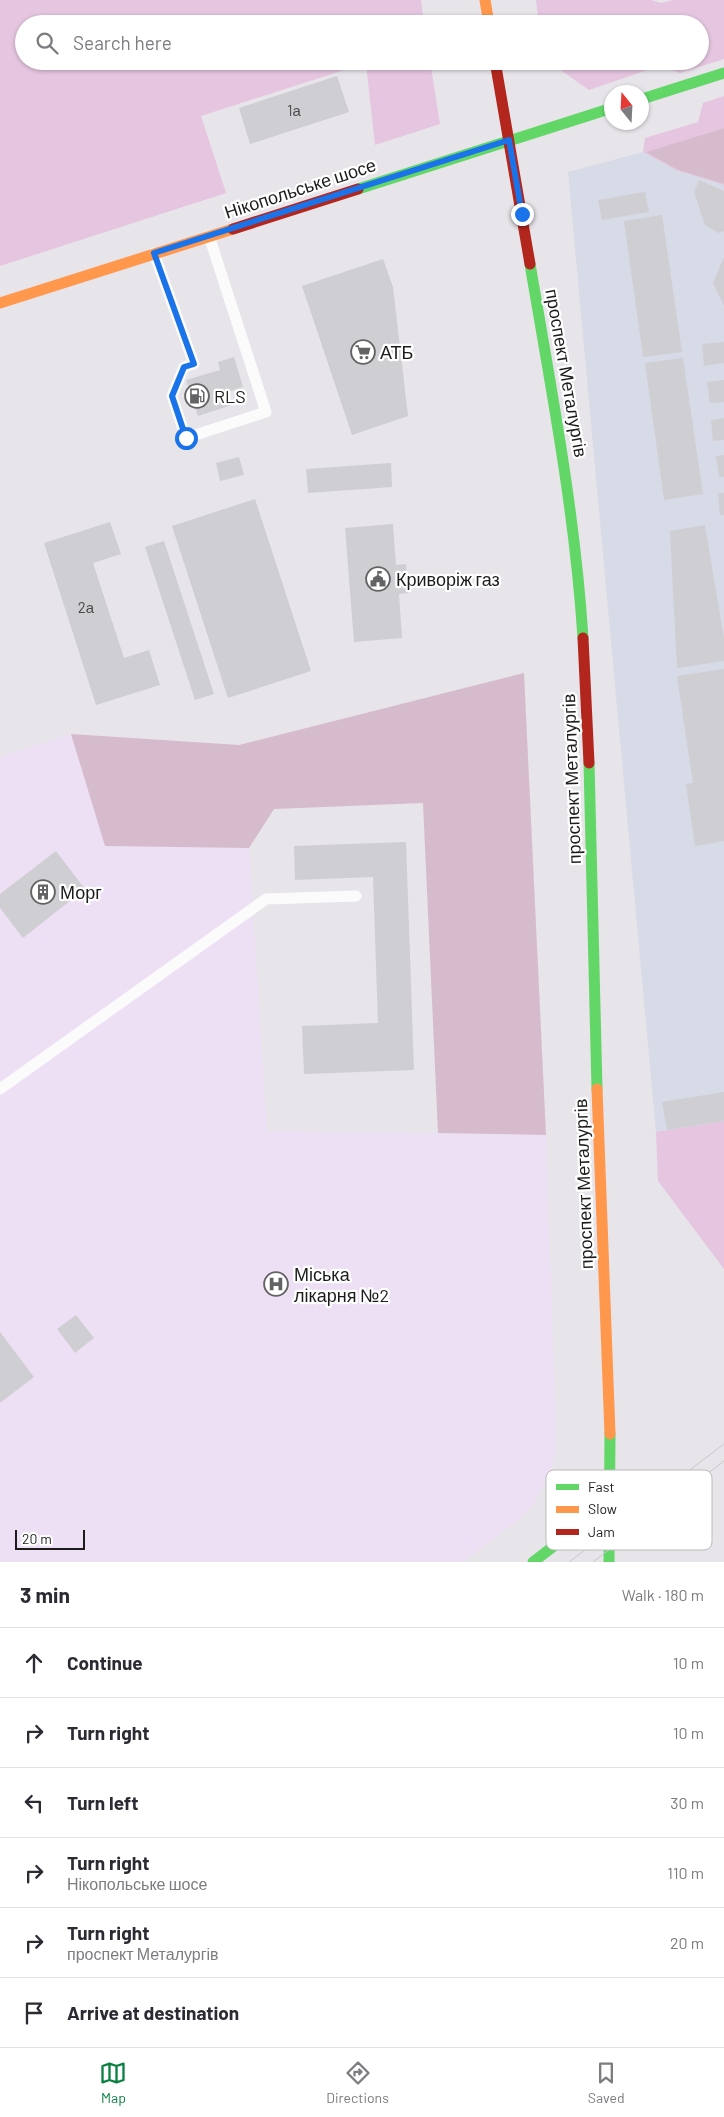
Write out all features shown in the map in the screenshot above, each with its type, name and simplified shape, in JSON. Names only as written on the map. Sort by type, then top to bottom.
[{"type":"main road","points":[[485,0],[488,15]]},
{"type":"main road","name":"проспект Металургів","points":[[497,70],[566,473],[580,593],[588,737],[598,1136],[611,1470]]},
{"type":"main road","points":[[649,96],[724,73]]},
{"type":"main road","name":"Нікопольське шосе","points":[[0,302],[604,110]]},
{"type":"main road","points":[[533,1562],[549,1550]]},
{"type":"lane","points":[[154,253],[194,364],[184,367],[172,396],[186,438],[266,412],[209,236]]},
{"type":"lane","points":[[0,1089],[266,899],[356,896]]},
{"type":"shaded area","points":[[0,0],[421,0],[423,15],[15,15],[15,70],[344,70],[201,116],[226,193],[0,266]]},
{"type":"shaded area","points":[[536,0],[651,0],[661,3],[673,0],[724,0],[724,59],[709,64],[709,15],[538,15]]},
{"type":"shaded area","points":[[367,70],[431,70],[440,124],[375,145]]},
{"type":"shaded area","points":[[560,70],[647,70],[589,90]]},
{"type":"shaded area","points":[[671,70],[689,70],[680,73]]},
{"type":"shaded area","points":[[724,96],[724,128],[647,152],[678,170],[724,185],[678,171],[643,152],[645,138],[698,122],[703,103]]},
{"type":"shaded area","points":[[724,128],[724,184],[678,170],[646,152]]},
{"type":"shaded area","points":[[643,152],[678,171],[724,185],[724,1121],[656,1132],[568,172]]},
{"type":"shaded area","points":[[524,673],[546,1135],[438,1133],[423,803],[274,809],[249,848],[105,846],[71,734],[239,745]]},
{"type":"shaded area","name":"Міська лікарня №2","points":[[71,734],[105,846],[249,848],[267,1131],[546,1135],[556,1434],[555,1453],[551,1470],[546,1470],[546,1480],[533,1504],[521,1518],[463,1562],[0,1562],[0,757]]},
{"type":"shaded area","points":[[724,1121],[724,1269],[658,1181],[656,1132]]},
{"type":"building","points":[[337,76],[349,112],[250,144],[239,108]]},
{"type":"building","points":[[699,180],[724,191],[724,231],[719,233],[705,225],[694,192]]},
{"type":"building","points":[[645,192],[649,212],[602,220],[598,200]]},
{"type":"building","points":[[662,215],[682,352],[643,357],[624,221]]},
{"type":"building","points":[[724,257],[724,306],[713,283]]},
{"type":"building","name":"АТБ","points":[[383,259],[393,287],[408,416],[352,435],[302,286]]},
{"type":"building","points":[[724,342],[724,363],[704,366],[702,344]]},
{"type":"building","points":[[234,357],[243,387],[227,392],[232,405],[198,416],[186,380],[220,370],[218,362]]},
{"type":"building","points":[[683,358],[703,494],[664,500],[645,363]]},
{"type":"building","points":[[724,380],[724,402],[710,403],[707,382]]},
{"type":"building","points":[[724,418],[724,440],[713,441],[711,420]]},
{"type":"building","points":[[724,455],[724,477],[719,477],[716,456]]},
{"type":"building","points":[[239,457],[244,475],[220,481],[216,463]]},
{"type":"building","points":[[391,463],[392,487],[308,493],[306,469]]},
{"type":"building","points":[[718,493],[724,493],[724,515],[720,515]]},
{"type":"building","points":[[255,499],[311,671],[228,698],[172,526]]},
{"type":"building","points":[[110,522],[121,554],[93,563],[124,658],[149,650],[160,685],[96,705],[44,543]]},
{"type":"building","name":"Криворіж газ","points":[[393,524],[396,565],[406,564],[408,593],[399,594],[402,638],[354,642],[345,528]]},
{"type":"building","points":[[705,525],[724,638],[724,661],[677,668],[670,531]]},
{"type":"building","points":[[164,541],[214,694],[195,700],[145,547]]},
{"type":"building","points":[[724,669],[724,841],[695,846],[686,784],[693,783],[677,676]]},
{"type":"building","points":[[406,842],[414,1070],[304,1074],[302,1026],[378,1023],[373,877],[295,880],[294,846]]},
{"type":"building","name":"Морг","points":[[56,851],[85,889],[23,938],[0,908],[0,894]]},
{"type":"building","points":[[724,1092],[724,1121],[667,1130],[662,1102]]},
{"type":"building","points":[[76,1315],[94,1338],[75,1353],[57,1329]]},
{"type":"building","points":[[0,1332],[34,1377],[0,1403]]},
{"type":"tram line","points":[[690,1470],[724,1444]]},
{"type":"tram line","points":[[712,1470],[724,1461]]},
{"type":"tram line","points":[[569,1562],[585,1550]]},
{"type":"tram line","points":[[593,1562],[609,1550]]},
{"type":"traffic: fast","points":[[649,97],[724,73]]},
{"type":"traffic: fast","points":[[358,189],[604,111]]},
{"type":"traffic: fast","points":[[530,264],[568,497],[583,638]]},
{"type":"traffic: fast","points":[[589,763],[597,1089]]},
{"type":"traffic: fast","points":[[610,1434],[610,1470]]},
{"type":"traffic: fast","points":[[533,1562],[549,1550]]},
{"type":"traffic: fast","points":[[609,1550],[609,1562]]},
{"type":"traffic: slow","points":[[485,0],[488,15]]},
{"type":"traffic: slow","points":[[0,303],[233,229]]},
{"type":"traffic: slow","points":[[597,1089],[610,1434]]},
{"type":"traffic: jam","points":[[497,70],[530,264]]},
{"type":"traffic: jam","points":[[233,229],[358,189]]},
{"type":"traffic: jam","points":[[583,638],[589,763]]},
{"type":"place","name":"АТБ","points":[[363,352]]},
{"type":"place","name":"RLS","points":[[197,396]]},
{"type":"place","name":"Криворіж газ","points":[[378,579]]},
{"type":"place","name":"Морг","points":[[43,892]]},
{"type":"place","name":"Міська лікарня №2","points":[[276,1284]]},
{"type":"route","points":[[186,438],[172,396],[184,367],[194,364],[154,253],[509,140],[522,214]]}]
